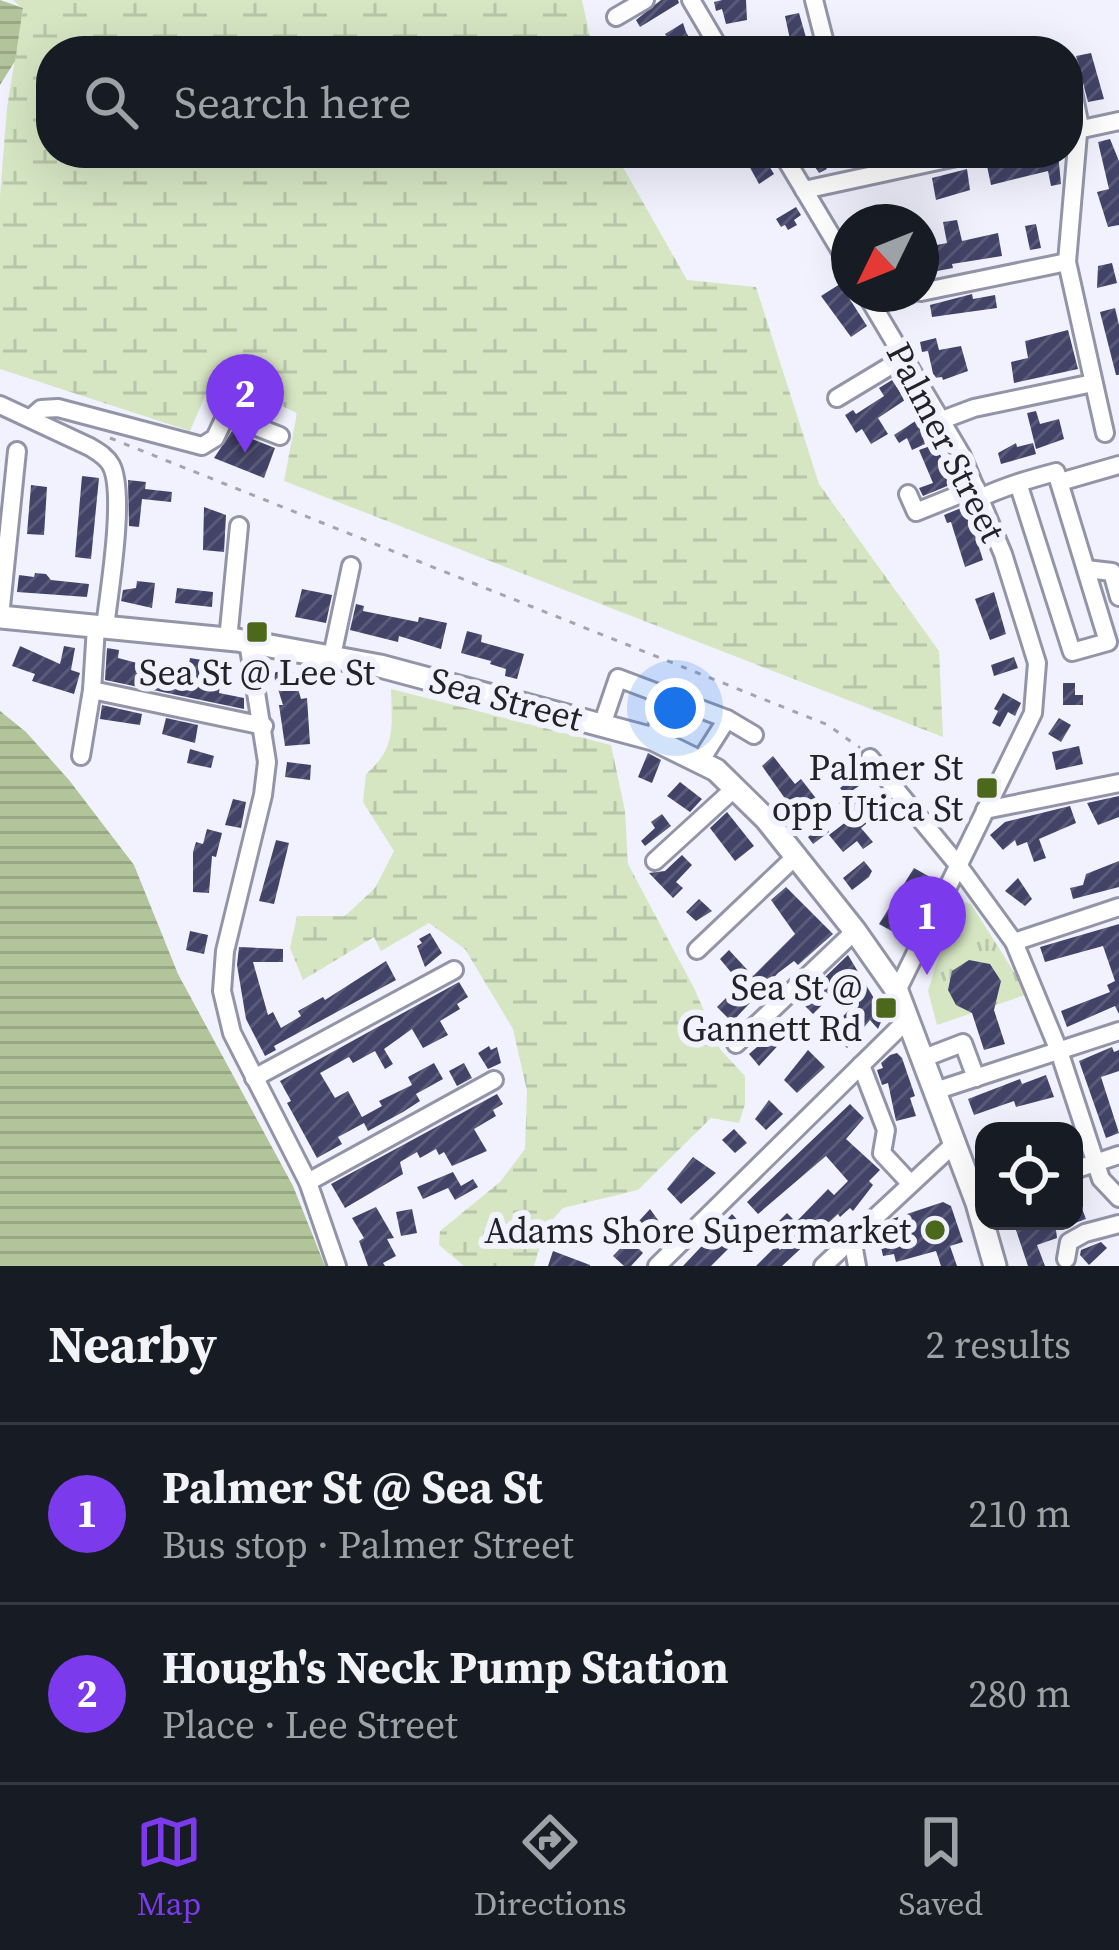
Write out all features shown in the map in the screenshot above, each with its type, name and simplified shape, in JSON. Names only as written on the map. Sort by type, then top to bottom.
[{"type":"main road","name":"Sea Street","points":[[0,617],[238,641],[332,656],[653,739],[701,760],[736,787],[855,931],[897,991],[975,1191]]},
{"type":"main road","name":"Sea Street","points":[[987,1230],[995,1266]]},
{"type":"street","points":[[616,17],[645,0]]},
{"type":"street","points":[[691,0],[712,36]]},
{"type":"street","points":[[814,0],[822,36]]},
{"type":"street","points":[[1083,129],[1119,121]]},
{"type":"street","points":[[791,168],[831,236]]},
{"type":"street","points":[[804,190],[906,168]]},
{"type":"street","points":[[1072,168],[1067,262],[1105,434]]},
{"type":"street","points":[[939,288],[1067,262]]},
{"type":"street","name":"Palmer Street","points":[[877,312],[942,420],[978,493],[1004,554],[1037,663],[1033,713],[897,991]]},
{"type":"street","points":[[837,398],[904,357]]},
{"type":"street","points":[[942,420],[974,408],[1094,383]]},
{"type":"street","points":[[0,405],[103,454],[113,469],[116,504],[81,756]]},
{"type":"street","points":[[32,417],[41,409],[58,408],[202,446],[215,438],[226,415],[280,436]]},
{"type":"street","points":[[0,617],[17,451]]},
{"type":"street","points":[[1060,482],[1119,465]]},
{"type":"street","points":[[908,494],[916,512],[978,493],[1057,472],[1113,641],[1072,652],[1018,483]]},
{"type":"street","points":[[239,526],[238,641],[264,726],[267,762],[221,978],[232,1034],[308,1182],[337,1266]]},
{"type":"street","points":[[332,656],[351,566]]},
{"type":"street","points":[[1086,569],[1112,572],[1119,597]]},
{"type":"street","points":[[602,725],[618,678],[727,719],[754,735]]},
{"type":"street","points":[[92,690],[264,726]]},
{"type":"street","points":[[653,739],[669,695]]},
{"type":"street","points":[[701,760],[727,719]]},
{"type":"street","points":[[870,758],[1014,942],[1059,1051],[1101,1180],[1119,1198]]},
{"type":"street","points":[[985,810],[1119,783]]},
{"type":"street","points":[[655,861],[736,787]]},
{"type":"street","points":[[697,950],[795,857]]},
{"type":"street","points":[[1014,942],[1119,907]]},
{"type":"street","points":[[736,1044],[855,931]]},
{"type":"street","points":[[254,1078],[454,970]]},
{"type":"street","points":[[657,1266],[909,1018]]},
{"type":"street","points":[[935,1091],[1119,1031]]},
{"type":"street","points":[[924,1058],[963,1043],[976,1078]]},
{"type":"street","points":[[861,1064],[886,1130],[881,1153],[909,1182]]},
{"type":"street","points":[[308,1182],[494,1080]]},
{"type":"street","points":[[823,1266],[954,1144]]},
{"type":"street","points":[[1083,1167],[1119,1155]]},
{"type":"street","points":[[1066,1259],[1069,1242],[1119,1224]]},
{"type":"street","points":[[852,1238],[857,1266]]},
{"type":"path","points":[[104,435],[828,725],[870,758]]},
{"type":"green space","points":[[13,0],[582,0],[590,36],[36,36],[36,168],[624,168],[687,280],[756,287],[819,484],[939,651],[943,737],[284,481],[297,413],[214,375],[190,431],[0,369],[0,196],[7,108],[23,9]]},
{"type":"green space","points":[[391,689],[611,745],[625,811],[628,864],[695,990],[720,1049],[745,1076],[739,1123],[711,1118],[638,1190],[563,1208],[546,1227],[534,1266],[464,1266],[439,1245],[440,1231],[500,1182],[525,1149],[527,1091],[513,1029],[465,949],[429,923],[381,951],[374,937],[303,980],[290,948],[297,916],[345,916],[375,888],[394,851],[363,802],[366,774],[383,755],[390,736]]},
{"type":"green space","points":[[971,904],[1028,994],[937,1025],[928,991],[954,906]]},
{"type":"shaded area","points":[[0,0],[23,8],[15,61],[0,85]]},
{"type":"shaded area","points":[[0,711],[69,780],[134,865],[178,974],[293,1186],[325,1266],[0,1266]]},
{"type":"building","points":[[661,0],[679,3],[640,27],[636,20]]},
{"type":"building","points":[[746,0],[747,20],[726,24],[722,9],[716,11],[714,2]]},
{"type":"building","points":[[799,13],[806,36],[789,36],[785,16]]},
{"type":"building","points":[[683,23],[688,36],[666,36]]},
{"type":"building","points":[[1091,53],[1104,99],[1088,102],[1083,55]]},
{"type":"building","points":[[1110,139],[1119,161],[1119,225],[1108,227],[1097,192],[1109,189],[1098,142]]},
{"type":"building","points":[[750,168],[770,168],[774,174],[759,184]]},
{"type":"building","points":[[987,168],[1059,168],[1061,184],[1051,186],[1048,171],[991,185]]},
{"type":"building","points":[[967,169],[970,190],[936,200],[932,178]]},
{"type":"building","points":[[796,207],[801,215],[794,220],[797,225],[788,230],[781,227],[776,219]]},
{"type":"building","points":[[957,220],[962,241],[998,233],[1002,256],[939,271],[939,245],[947,243],[943,222]]},
{"type":"building","points":[[1036,224],[1041,248],[1030,250],[1025,226]]},
{"type":"building","points":[[1112,263],[1117,283],[1097,288],[1098,266]]},
{"type":"building","points":[[831,290],[831,310],[821,296]]},
{"type":"building","points":[[972,294],[973,299],[995,295],[997,308],[932,317],[931,312],[939,312],[939,303]]},
{"type":"building","points":[[1115,308],[1119,325],[1119,375],[1100,312]]},
{"type":"building","points":[[833,312],[858,312],[867,326],[851,337]]},
{"type":"building","points":[[1068,330],[1078,369],[1014,383],[1011,362],[1028,358],[1025,341]]},
{"type":"building","points":[[936,338],[939,350],[961,346],[968,371],[943,380],[934,378],[928,351],[922,352],[920,342]]},
{"type":"building","points":[[892,380],[905,400],[878,418],[888,434],[871,444],[862,429],[856,433],[845,415],[853,410],[856,414],[884,396],[879,388]]},
{"type":"building","points":[[1036,411],[1040,424],[1059,419],[1064,439],[1036,449],[1027,413]]},
{"type":"building","points":[[917,420],[925,444],[912,450],[907,438],[899,443],[894,435]]},
{"type":"building","points":[[232,431],[275,448],[264,478],[214,458]]},
{"type":"building","points":[[1016,443],[1017,447],[1033,443],[1036,454],[1001,464],[998,453]]},
{"type":"building","points":[[936,444],[952,484],[923,496],[919,488],[933,483],[919,450]]},
{"type":"building","points":[[82,476],[99,478],[91,559],[75,557]]},
{"type":"building","points":[[128,480],[146,482],[145,489],[172,492],[171,502],[142,499],[139,527],[129,526]]},
{"type":"building","points":[[31,485],[47,487],[44,535],[27,534]]},
{"type":"building","points":[[966,506],[983,560],[965,567],[951,522],[944,515]]},
{"type":"building","points":[[204,507],[226,515],[224,552],[203,550]]},
{"type":"building","points":[[35,573],[51,580],[89,584],[87,597],[17,592],[19,575],[34,577]]},
{"type":"building","points":[[137,581],[155,583],[152,608],[121,601],[123,590],[136,588]]},
{"type":"building","points":[[177,588],[213,592],[212,607],[175,603]]},
{"type":"building","points":[[302,589],[332,595],[326,623],[295,617]]},
{"type":"building","points":[[994,592],[1006,634],[990,640],[975,599]]},
{"type":"building","points":[[356,604],[364,606],[363,611],[447,623],[441,649],[399,636],[398,642],[350,630]]},
{"type":"building","points":[[467,631],[482,635],[481,642],[524,654],[517,679],[505,676],[506,669],[491,661],[461,653]]},
{"type":"building","points":[[20,646],[60,664],[64,646],[75,648],[71,670],[80,673],[74,694],[32,681],[35,674],[12,666]]},
{"type":"building","points":[[107,648],[119,650],[118,658],[187,676],[190,658],[202,660],[198,680],[220,684],[219,693],[244,698],[244,709],[105,680]]},
{"type":"building","points":[[1014,657],[1018,668],[994,676],[991,665]]},
{"type":"building","points":[[292,668],[301,699],[307,698],[310,744],[285,746],[279,705],[283,705],[273,673]]},
{"type":"building","points":[[1063,683],[1075,683],[1075,695],[1083,695],[1083,705],[1063,705]]},
{"type":"building","points":[[1003,693],[1021,703],[1015,716],[1008,712],[1000,727],[992,723]]},
{"type":"building","points":[[102,705],[142,714],[140,725],[100,719]]},
{"type":"building","points":[[166,718],[198,725],[195,743],[162,734]]},
{"type":"building","points":[[1059,718],[1071,725],[1061,742],[1048,734]]},
{"type":"building","points":[[1079,746],[1083,764],[1056,770],[1052,752]]},
{"type":"building","points":[[190,749],[214,756],[211,768],[187,763]]},
{"type":"building","points":[[648,753],[661,760],[652,783],[638,777]]},
{"type":"building","points":[[773,756],[795,784],[801,779],[825,810],[818,816],[800,799],[791,807],[762,766]]},
{"type":"building","points":[[287,762],[311,765],[310,780],[285,777]]},
{"type":"building","points":[[855,776],[862,784],[853,790],[871,820],[861,828],[873,842],[863,849],[857,841],[843,852],[829,835],[851,818],[839,803],[847,797],[840,788]]},
{"type":"building","points":[[680,782],[702,799],[690,812],[667,796]]},
{"type":"building","points":[[1119,796],[1119,817],[1098,825],[1087,803]]},
{"type":"building","points":[[233,799],[246,802],[241,828],[225,825]]},
{"type":"building","points":[[1070,806],[1076,823],[1039,839],[1046,858],[1034,862],[1027,842],[1017,846],[1015,840],[1003,850],[990,835],[1005,822]]},
{"type":"building","points":[[727,812],[754,846],[735,861],[710,828]]},
{"type":"building","points":[[662,814],[671,826],[645,846],[641,841],[655,828],[651,822]]},
{"type":"building","points":[[818,817],[829,832],[813,844],[808,837],[814,832],[808,825]]},
{"type":"building","points":[[207,829],[222,833],[216,857],[212,856],[209,893],[193,892],[193,852],[196,842],[203,844]]},
{"type":"building","points":[[276,840],[289,843],[274,904],[259,901]]},
{"type":"building","points":[[682,855],[692,865],[676,882],[683,888],[673,898],[649,873],[665,871]]},
{"type":"building","points":[[864,861],[872,871],[852,890],[843,878]]},
{"type":"building","points":[[1119,861],[1119,887],[1073,899],[1070,888],[1083,885],[1086,874]]},
{"type":"building","points":[[914,868],[930,877],[897,934],[879,924]]},
{"type":"building","points":[[1018,878],[1032,899],[1025,906],[1005,891]]},
{"type":"building","points":[[786,887],[833,934],[798,965],[794,961],[778,973],[732,1022],[717,1007],[726,998],[731,1003],[745,989],[720,959],[729,950],[753,976],[795,934],[771,900]]},
{"type":"building","points":[[699,899],[712,911],[696,921],[686,912]]},
{"type":"building","points":[[1119,924],[1119,1014],[1115,1006],[1067,1027],[1061,1011],[1110,992],[1107,985],[1115,981],[1103,946],[1045,962],[1040,947]]},
{"type":"building","points":[[190,931],[208,935],[204,954],[186,950]]},
{"type":"building","points":[[430,933],[442,953],[425,967],[417,946]]},
{"type":"building","points":[[239,947],[283,949],[283,962],[253,962],[268,1015],[273,1012],[281,1028],[301,1016],[298,1011],[325,1000],[386,961],[396,980],[274,1046],[276,1050],[265,1056],[246,1019],[237,965]]},
{"type":"building","points":[[848,955],[884,1015],[878,1029],[870,1020],[847,1048],[830,1030],[849,1010],[833,994],[813,1014],[800,1001]]},
{"type":"building","points":[[969,960],[990,964],[1001,981],[994,1010],[1005,1044],[984,1050],[972,1013],[956,1005],[948,990],[952,971]]},
{"type":"building","points":[[459,982],[468,997],[457,1004],[460,1009],[440,1021],[448,1035],[423,1048],[412,1029],[384,1049],[393,1064],[385,1069],[375,1051],[353,1063],[349,1057],[320,1073],[335,1098],[348,1091],[362,1117],[382,1106],[379,1101],[412,1085],[408,1077],[434,1063],[443,1079],[416,1094],[420,1101],[403,1112],[368,1131],[364,1123],[338,1137],[342,1144],[317,1158],[280,1081]]},
{"type":"building","points":[[786,1022],[796,1032],[759,1066],[749,1054]]},
{"type":"building","points":[[489,1046],[491,1050],[497,1047],[501,1063],[488,1069],[478,1053]]},
{"type":"building","points":[[1112,1047],[1114,1052],[1119,1050],[1119,1071],[1101,1077],[1119,1133],[1106,1138],[1079,1061]]},
{"type":"building","points":[[808,1050],[825,1067],[797,1093],[784,1080]]},
{"type":"building","points":[[897,1053],[915,1096],[910,1098],[916,1116],[896,1121],[888,1083],[882,1085],[877,1070]]},
{"type":"building","points":[[464,1063],[472,1078],[457,1086],[449,1071]]},
{"type":"building","points":[[1046,1075],[1054,1097],[1016,1107],[1014,1101],[974,1115],[968,1099],[1020,1079],[1022,1084]]},
{"type":"building","points":[[497,1094],[503,1104],[493,1110],[496,1116],[474,1129],[487,1151],[452,1166],[444,1152],[439,1155],[436,1149],[420,1158],[417,1152],[400,1162],[403,1174],[345,1208],[331,1184]]},
{"type":"building","points":[[769,1100],[783,1114],[766,1130],[755,1119]]},
{"type":"building","points":[[850,1104],[864,1118],[846,1139],[880,1170],[869,1181],[873,1185],[853,1211],[838,1214],[782,1266],[756,1266],[776,1246],[780,1250],[794,1237],[779,1221],[787,1213],[796,1222],[828,1189],[834,1195],[848,1181],[826,1156],[758,1214],[747,1202]]},
{"type":"building","points":[[734,1129],[747,1143],[735,1153],[722,1140]]},
{"type":"building","points":[[693,1157],[716,1173],[681,1204],[667,1189]]},
{"type":"building","points":[[453,1172],[461,1186],[473,1179],[478,1187],[455,1200],[448,1188],[423,1199],[417,1187]]},
{"type":"building","points":[[943,1202],[951,1206],[963,1242],[950,1246],[957,1266],[941,1266],[936,1251],[896,1262],[894,1254],[883,1256],[881,1247],[889,1245],[880,1230],[892,1219]]},
{"type":"building","points":[[376,1207],[394,1238],[387,1239],[396,1256],[385,1266],[368,1266],[359,1241],[364,1238],[352,1218]]},
{"type":"building","points":[[412,1209],[417,1233],[401,1236],[396,1212]]},
{"type":"building","points":[[650,1209],[663,1227],[639,1249],[643,1253],[631,1266],[624,1266],[613,1256],[643,1225],[639,1221]]},
{"type":"building","points":[[732,1214],[745,1228],[730,1247],[711,1266],[683,1266]]},
{"type":"building","points":[[1016,1230],[1056,1230],[1057,1238],[1037,1245],[1045,1266],[1028,1266]]},
{"type":"building","points":[[1101,1242],[1107,1248],[1089,1265],[1081,1250]]},
{"type":"building","points":[[553,1251],[590,1265],[590,1266],[548,1266]]},
{"type":"place","name":"Hough's Neck Pump Station","points":[[245,453]]},
{"type":"place","name":"Sea St @ Lee St","points":[[257,632]]},
{"type":"place","name":"Palmer St opp Utica St","points":[[987,788]]},
{"type":"place","name":"Palmer St @ Sea St","points":[[927,975]]},
{"type":"place","name":"Sea St @ Gannett Rd","points":[[886,1008]]},
{"type":"place","name":"Adams Shore Supermarket","points":[[935,1230]]}]
